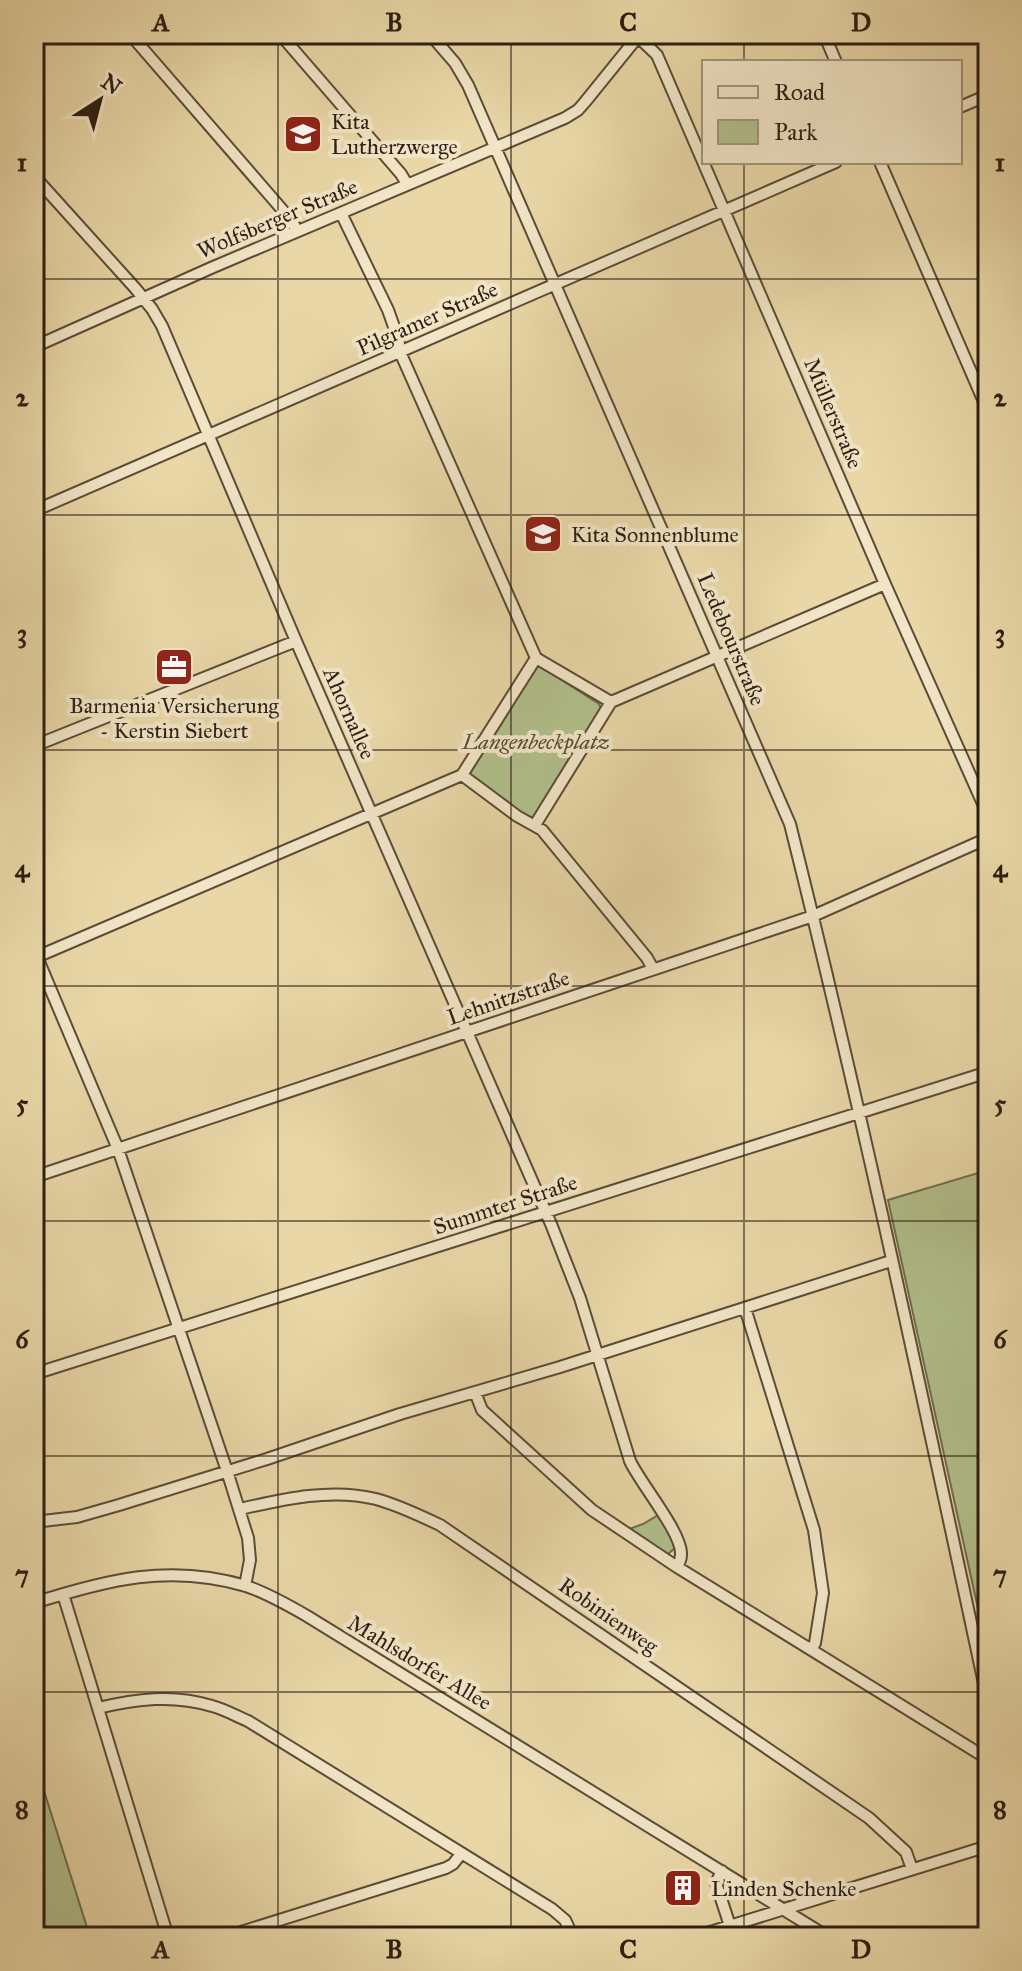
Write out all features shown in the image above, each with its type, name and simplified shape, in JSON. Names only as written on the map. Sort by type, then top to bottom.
[{"type":"street","points":[[130,34],[292,221],[297,231]]},
{"type":"street","points":[[280,34],[407,184]]},
{"type":"street","name":"Ledebourstraße","points":[[430,34],[463,74],[790,824],[879,1203],[988,1702]]},
{"type":"street","points":[[824,34],[835,60]]},
{"type":"street","name":"Wolfsberger Straße","points":[[34,347],[565,118],[578,110],[638,35]]},
{"type":"street","name":"Müllerstraße","points":[[638,35],[657,55],[702,158]]},
{"type":"street","points":[[962,106],[988,95]]},
{"type":"street","name":"Müllerstraße","points":[[705,164],[988,815]]},
{"type":"street","name":"Pilgramer Straße","points":[[34,511],[831,164]]},
{"type":"street","points":[[881,164],[988,411]]},
{"type":"street","name":"Ahornallee","points":[[34,176],[144,298],[162,326],[546,1213],[580,1298],[630,1461],[680,1545],[682,1558],[677,1567]]},
{"type":"street","points":[[341,213],[388,310],[400,352],[536,658],[611,702]]},
{"type":"street","points":[[535,825],[611,702],[885,584]]},
{"type":"street","points":[[34,746],[296,641]]},
{"type":"street","points":[[245,1586],[250,1560],[248,1538],[180,1328],[118,1149],[35,955],[462,775],[536,658]]},
{"type":"street","points":[[462,775],[517,816],[542,830],[653,969]]},
{"type":"street","name":"Lehnitzstraße","points":[[34,1177],[813,916],[988,838]]},
{"type":"street","name":"Summter Straße","points":[[34,1374],[988,1072]]},
{"type":"street","points":[[34,1522],[77,1517],[891,1261]]},
{"type":"street","points":[[745,1308],[814,1530],[823,1593],[815,1643],[811,1650]]},
{"type":"street","points":[[475,1392],[482,1410],[586,1506],[677,1567],[988,1759]]},
{"type":"street","name":"Robinienweg","points":[[240,1509],[316,1495],[339,1494],[377,1499],[440,1525],[869,1818],[906,1852],[912,1869]]},
{"type":"street","name":"Mahlsdorfer Allee","points":[[34,1603],[102,1582],[141,1576],[189,1576],[245,1586],[307,1616],[828,1937]]},
{"type":"street","points":[[63,1594],[168,1937]]},
{"type":"street","points":[[98,1708],[132,1700],[182,1699],[214,1706],[248,1721],[552,1909],[565,1920],[573,1937]]},
{"type":"street","points":[[694,1937],[988,1846]]},
{"type":"street","points":[[225,1937],[446,1868],[461,1854]]},
{"type":"street","points":[[722,1871],[716,1883],[730,1926]]},
{"type":"green space","name":"Langenbeckplatz","points":[[540,666],[599,704],[603,712],[535,819],[525,817],[475,781],[470,769],[535,667]]},
{"type":"green space","points":[[988,1170],[988,1654],[888,1200]]},
{"type":"green space","points":[[660,1514],[676,1547],[667,1555],[629,1529]]},
{"type":"green space","points":[[34,1759],[90,1937],[34,1937]]},
{"type":"place","name":"Kita Lutherzwerge","points":[[303,134]]},
{"type":"place","name":"Kita Sonnenblume","points":[[543,534]]},
{"type":"place","name":"Barmenia Versicherung - Kerstin Siebert","points":[[174,667]]},
{"type":"place","name":"Linden Schenke","points":[[683,1888]]}]
